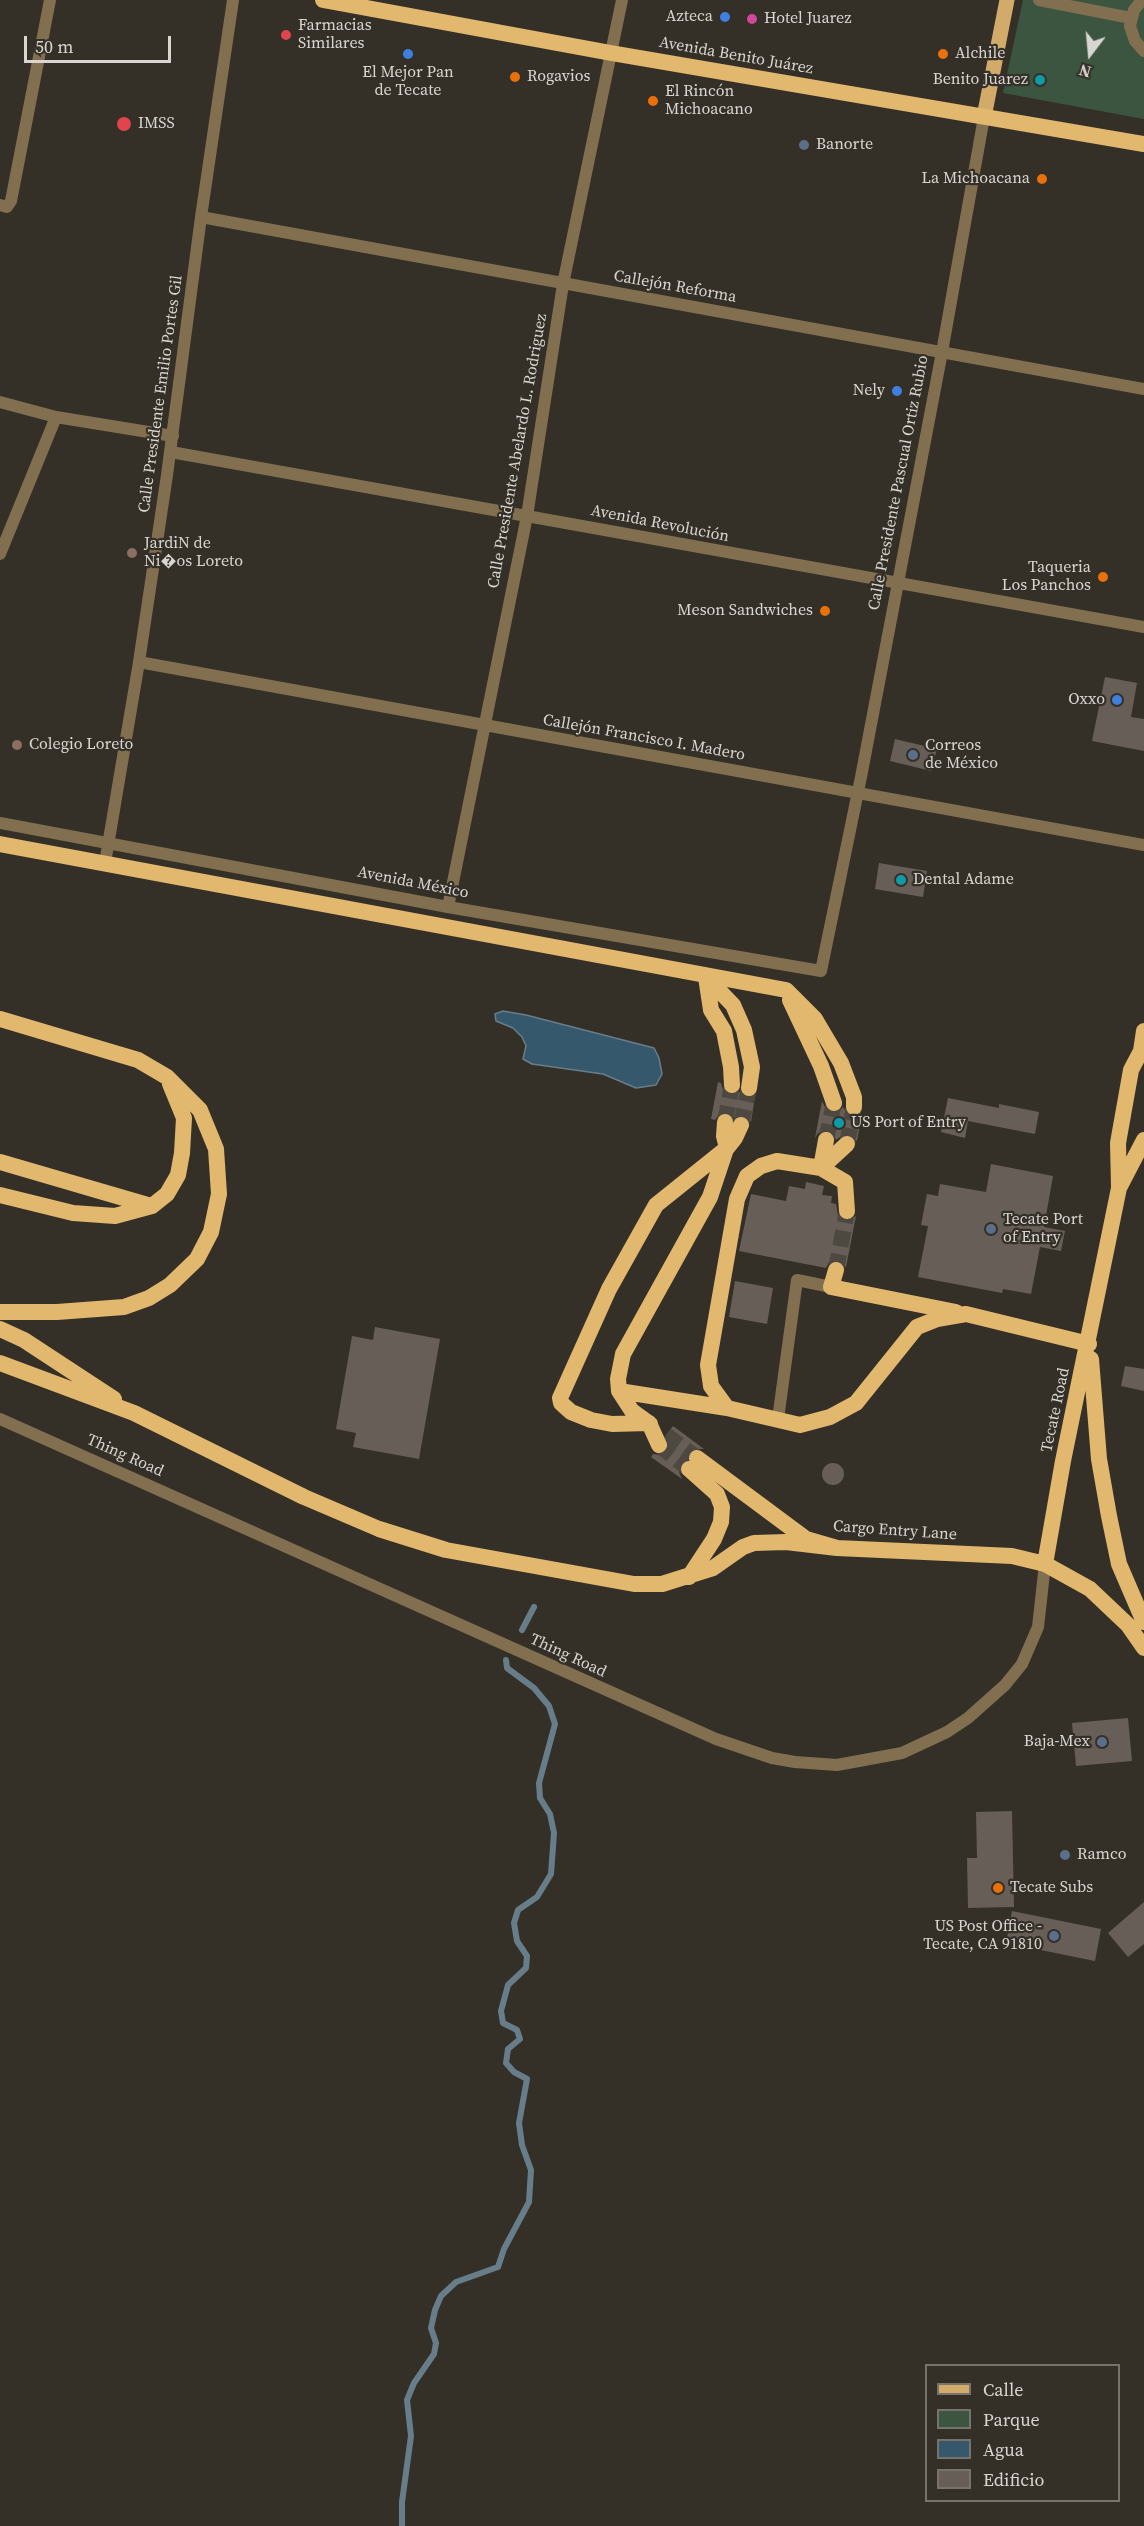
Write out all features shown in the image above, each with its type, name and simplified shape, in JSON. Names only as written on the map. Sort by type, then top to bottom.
[{"type":"highway","name":"Avenida Benito Juárez","points":[[323,0],[611,53],[1144,144]]},
{"type":"highway","points":[[0,844],[786,990],[815,1019],[840,1063],[854,1097],[854,1107]]},
{"type":"highway","points":[[706,976],[711,1010],[724,1031],[732,1085]]},
{"type":"highway","points":[[706,976],[733,1005],[744,1030],[752,1067],[749,1088]]},
{"type":"highway","points":[[786,990],[821,1066],[834,1103]]},
{"type":"highway","points":[[0,1019],[138,1060],[167,1077],[200,1110],[216,1149],[219,1194],[211,1232],[197,1259],[170,1285],[149,1298],[124,1307],[57,1312],[0,1312]]},
{"type":"highway","points":[[1119,1188],[1118,1143],[1131,1070],[1143,1054],[1144,1031]]},
{"type":"highway","points":[[0,1195],[73,1213],[115,1215],[152,1206],[167,1194],[178,1175],[182,1153],[184,1118],[167,1077]]},
{"type":"highway","points":[[649,1423],[612,1424],[591,1420],[571,1412],[561,1403],[560,1398],[609,1289],[656,1205],[727,1148],[735,1138],[733,1123]]},
{"type":"highway","points":[[821,1168],[826,1140]]},
{"type":"highway","name":"Tecate Road","points":[[1045,1564],[1063,1461],[1089,1344],[1119,1188],[1144,1140]]},
{"type":"highway","points":[[821,1168],[847,1144]]},
{"type":"highway","points":[[662,1440],[649,1423],[632,1411],[619,1391],[618,1379],[623,1354],[710,1197],[727,1148]]},
{"type":"highway","points":[[727,1408],[711,1386],[708,1365],[737,1199],[747,1176],[761,1166],[777,1161],[821,1168],[845,1182],[847,1211]]},
{"type":"highway","points":[[0,1162],[152,1206]]},
{"type":"highway","points":[[836,1270],[831,1287],[966,1314],[1089,1344],[1100,1459],[1109,1516],[1119,1564],[1144,1622]]},
{"type":"highway","points":[[619,1391],[727,1408],[800,1425],[830,1417],[855,1403],[917,1327],[937,1319],[966,1314]]},
{"type":"highway","points":[[0,1329],[24,1340],[134,1413]]},
{"type":"highway","points":[[0,1363],[134,1413],[304,1497],[379,1529],[446,1550],[634,1584],[662,1584],[713,1568],[743,1547],[754,1543],[786,1542],[837,1548]]},
{"type":"highway","name":"Cargo Entry Lane","points":[[689,1577],[714,1539],[721,1522],[722,1508],[717,1494],[693,1463],[806,1539],[837,1548],[1012,1556],[1045,1564]]},
{"type":"highway","points":[[1045,1564],[1090,1589],[1128,1625],[1144,1648]]},
{"type":"main road","name":"Calle Presidente Pascual Ortiz Rubio","points":[[984,117],[1007,0]]},
{"type":"street","points":[[0,205],[7,207],[11,201],[50,0]]},
{"type":"street","name":"Calle Presidente Emilio Portes Gil","points":[[105,863],[171,452],[201,217],[233,0]]},
{"type":"street","name":"Calle Presidente Abelardo L. Rodriguez","points":[[448,907],[527,516],[563,284],[622,0]]},
{"type":"street","points":[[1039,0],[1131,18]]},
{"type":"street","points":[[1139,1],[1131,18],[1131,33],[1144,51]]},
{"type":"street","name":"Calle Presidente Pascual Ortiz Rubio","points":[[821,971],[898,585],[984,117]]},
{"type":"street","name":"Callejón Reforma","points":[[201,217],[1144,389]]},
{"type":"street","points":[[0,402],[56,417],[173,436]]},
{"type":"street","points":[[0,554],[56,417]]},
{"type":"street","name":"Avenida Revolución","points":[[171,452],[898,585],[1144,627]]},
{"type":"street","name":"Callejón Francisco I. Madero","points":[[139,662],[485,727],[1144,845]]},
{"type":"street","name":"Avenida México","points":[[0,824],[448,907],[821,971]]},
{"type":"street","points":[[778,1419],[797,1280],[831,1287]]},
{"type":"street","name":"Thing Road","points":[[0,1419],[706,1735],[772,1758],[795,1762],[837,1765],[902,1753],[947,1732],[968,1718],[1005,1685],[1022,1664],[1038,1627],[1045,1564]]},
{"type":"green space","points":[[1023,0],[1144,0],[1144,119],[1003,93]]},
{"type":"water","points":[[503,1011],[654,1048],[659,1058],[662,1074],[656,1085],[636,1088],[603,1074],[532,1064],[523,1059],[526,1046],[522,1037],[513,1028],[496,1021],[495,1014]]},
{"type":"building","name":"Oxxo","points":[[1105,677],[1137,683],[1131,717],[1144,719],[1144,751],[1092,741]]},
{"type":"building","name":"Correos de México","points":[[895,739],[937,749],[931,771],[890,761]]},
{"type":"building","name":"Dental Adame","points":[[879,863],[927,871],[923,897],[875,889]]},
{"type":"building","points":[[718,1082],[728,1095],[739,1092],[747,1098],[755,1096],[751,1122],[745,1115],[734,1117],[725,1112],[720,1113],[715,1120],[711,1119]]},
{"type":"building","points":[[948,1098],[999,1108],[999,1104],[1039,1112],[1035,1134],[968,1121],[965,1138],[941,1132]]},
{"type":"building","name":"US Port of Entry","points":[[822,1101],[827,1111],[832,1113],[838,1113],[843,1107],[849,1116],[855,1117],[862,1114],[857,1141],[850,1134],[844,1134],[836,1140],[833,1132],[827,1130],[818,1133],[815,1138]]},
{"type":"building","name":"Tecate Port of Entry","points":[[991,1164],[1053,1176],[1044,1227],[1065,1231],[1061,1251],[1040,1247],[1031,1294],[1003,1289],[1002,1293],[918,1277],[928,1226],[921,1225],[927,1194],[938,1196],[940,1184],[986,1192]]},
{"type":"building","points":[[806,1182],[824,1186],[822,1195],[832,1196],[831,1203],[836,1204],[838,1216],[842,1220],[848,1221],[856,1216],[846,1267],[838,1260],[829,1262],[826,1268],[739,1251],[751,1194],[786,1201],[789,1186],[805,1189]]},
{"type":"building","points":[[735,1281],[773,1288],[767,1324],[729,1317]]},
{"type":"building","points":[[375,1327],[440,1339],[419,1459],[353,1447],[356,1433],[336,1429],[352,1336],[373,1340]]},
{"type":"building","points":[[1125,1366],[1144,1369],[1144,1391],[1121,1386]]},
{"type":"building","points":[[673,1426],[704,1449],[692,1449],[688,1452],[687,1459],[681,1462],[679,1472],[682,1479],[651,1457],[653,1454],[659,1455],[667,1452],[669,1445],[666,1435]]},
{"type":"building","points":[[829,1463],[837,1463],[844,1470],[844,1478],[837,1485],[829,1485],[822,1478],[822,1470]]},
{"type":"building","name":"Baja-Mex","points":[[1128,1718],[1132,1761],[1076,1766],[1072,1723]]},
{"type":"building","points":[[1012,1811],[1014,1907],[968,1908],[967,1858],[977,1858],[976,1812]]},
{"type":"building","points":[[1144,1902],[1144,1944],[1128,1957],[1108,1933]]},
{"type":"building","name":"US Post Office - Tecate, CA 91810","points":[[1012,1911],[1101,1929],[1095,1961],[1006,1943]]},
{"type":"waterway","points":[[522,1630],[534,1607]]},
{"type":"waterway","points":[[402,2526],[402,2502],[411,2436],[407,2400],[414,2383],[434,2354],[436,2343],[431,2328],[435,2310],[441,2296],[456,2282],[498,2267],[504,2249],[529,2202],[531,2170],[522,2145],[519,2123],[527,2079],[514,2072],[506,2063],[508,2049],[520,2039],[517,2030],[503,2023],[501,2011],[508,1985],[526,1968],[527,1956],[517,1941],[514,1923],[518,1910],[537,1897],[551,1874],[554,1833],[550,1814],[540,1798],[539,1783],[555,1724],[549,1706],[534,1688],[507,1668],[506,1660]]},
{"type":"tunnel","points":[[725,1122],[732,1085]]},
{"type":"tunnel","points":[[741,1125],[749,1088]]},
{"type":"tunnel","points":[[826,1140],[834,1103]]},
{"type":"tunnel","points":[[847,1144],[854,1107]]},
{"type":"tunnel","points":[[836,1270],[847,1211]]},
{"type":"tunnel","points":[[666,1435],[697,1458]]},
{"type":"tunnel","points":[[659,1445],[689,1469]]},
{"type":"place","name":"Azteca","points":[[725,17]]},
{"type":"place","name":"Hotel Juarez","points":[[752,19]]},
{"type":"place","name":"Farmacias Similares","points":[[286,35]]},
{"type":"place","name":"El Mejor Pan de Tecate","points":[[408,54]]},
{"type":"place","name":"Alchile","points":[[943,54]]},
{"type":"place","name":"Rogavios","points":[[515,77]]},
{"type":"place","name":"Benito Juarez","points":[[1040,80]]},
{"type":"place","name":"El Rincón Michoacano","points":[[653,101]]},
{"type":"place","name":"IMSS","points":[[124,124]]},
{"type":"place","name":"Banorte","points":[[804,145]]},
{"type":"place","name":"La Michoacana","points":[[1042,179]]},
{"type":"place","name":"Nely","points":[[897,391]]},
{"type":"place","name":"JardiN de Ni�os Loreto","points":[[132,553]]},
{"type":"place","name":"Taqueria Los Panchos","points":[[1103,577]]},
{"type":"place","name":"Meson Sandwiches","points":[[825,611]]},
{"type":"place","name":"Oxxo","points":[[1117,700]]},
{"type":"place","name":"Colegio Loreto","points":[[17,745]]},
{"type":"place","name":"Correos de México","points":[[913,755]]},
{"type":"place","name":"Dental Adame","points":[[901,880]]},
{"type":"place","name":"US Port of Entry","points":[[839,1123]]},
{"type":"place","name":"Tecate Port of Entry","points":[[991,1229]]},
{"type":"place","name":"Baja-Mex","points":[[1102,1742]]},
{"type":"place","name":"Ramco","points":[[1065,1855]]},
{"type":"place","name":"Tecate Subs","points":[[998,1888]]},
{"type":"place","name":"US Post Office - Tecate, CA 91810","points":[[1054,1936]]}]
